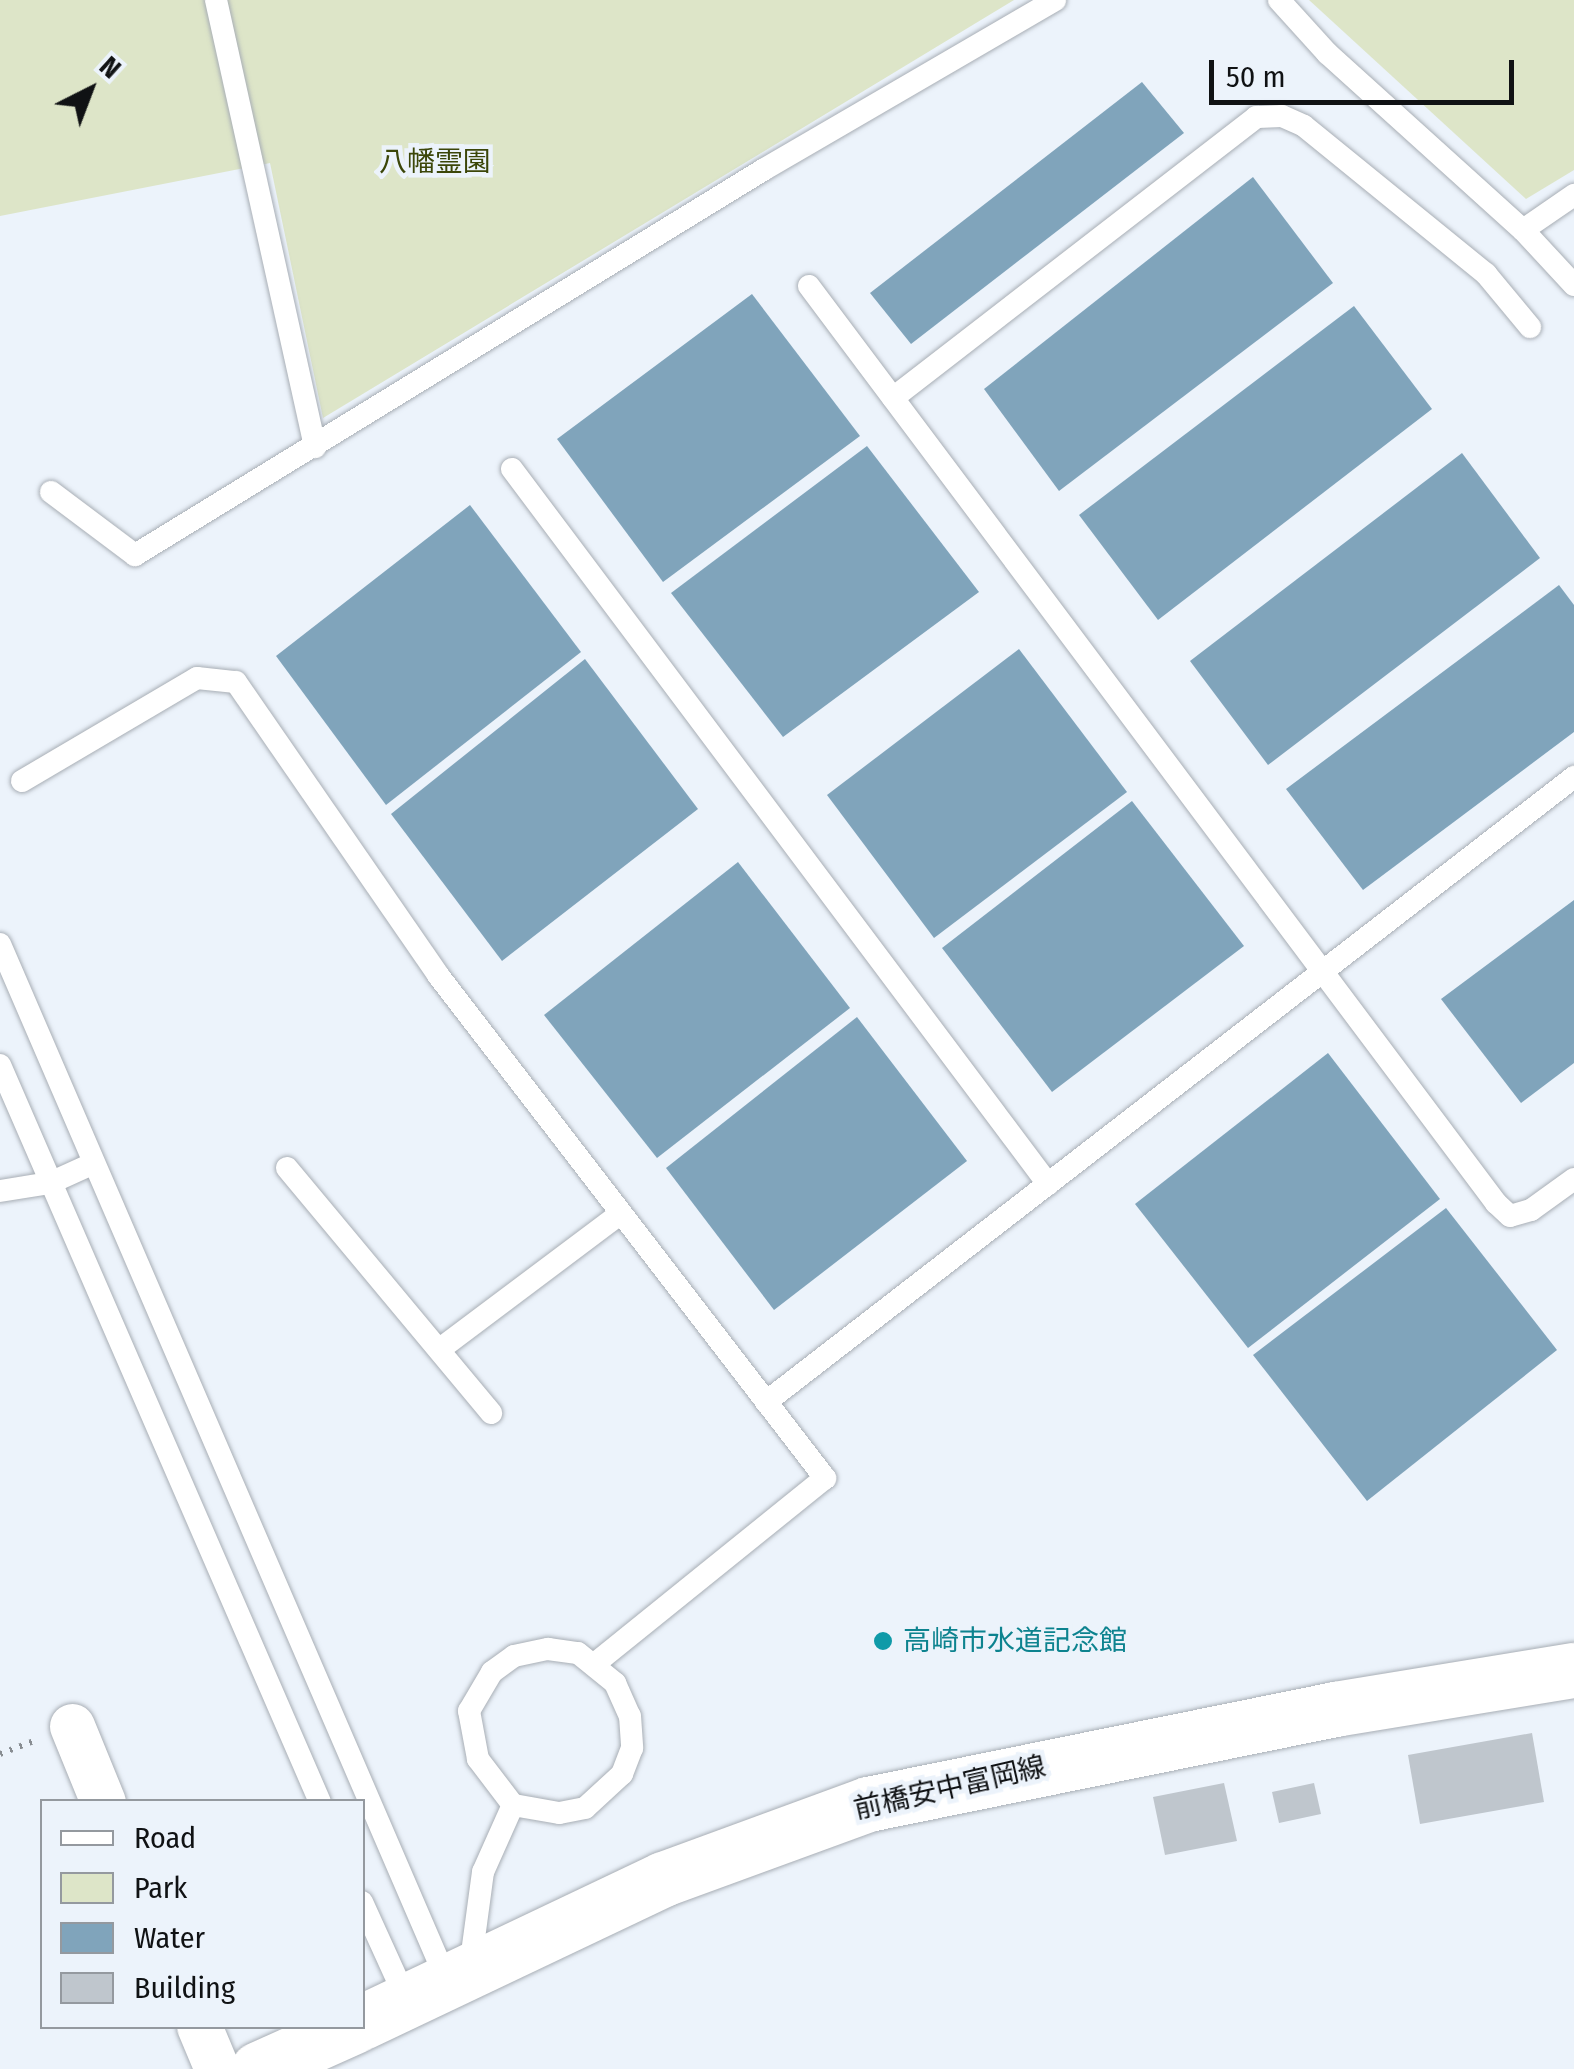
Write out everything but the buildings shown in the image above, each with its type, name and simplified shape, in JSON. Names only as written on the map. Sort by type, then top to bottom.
[{"type":"main road","name":"前橋安中富岡線","points":[[422,1995],[663,1880],[868,1804],[1316,1713],[1574,1670]]},
{"type":"main road","points":[[268,2067],[348,2029]]},
{"type":"street","points":[[72,1726],[103,1799]]},
{"type":"street","points":[[200,2029],[217,2069]]},
{"type":"lane","points":[[216,0],[315,447]]},
{"type":"lane","points":[[51,492],[135,556],[763,170],[1055,0]]},
{"type":"lane","points":[[1279,0],[1326,53],[1523,230],[1574,284]]},
{"type":"lane","points":[[893,398],[1256,117],[1282,116],[1304,126],[1486,274],[1530,327]]},
{"type":"lane","points":[[1523,230],[1574,195]]},
{"type":"lane","points":[[809,286],[1321,973],[1510,1216],[1531,1210],[1574,1179]]},
{"type":"lane","points":[[512,469],[1048,1184]]},
{"type":"lane","points":[[22,781],[197,678],[236,682],[438,975],[825,1478],[596,1663]]},
{"type":"lane","points":[[766,1402],[1574,777]]},
{"type":"lane","points":[[0,944],[92,1164],[344,1799]]},
{"type":"lane","points":[[0,1065],[319,1799]]},
{"type":"lane","points":[[0,1191],[50,1183],[92,1164]]},
{"type":"lane","points":[[287,1168],[491,1413]]},
{"type":"lane","points":[[440,1348],[620,1213]]},
{"type":"lane","points":[[548,1649],[596,1663],[615,1682],[630,1716],[632,1748],[622,1774],[585,1808],[559,1813],[513,1805],[493,1784],[470,1736],[468,1711],[478,1690],[514,1656],[548,1649]]},
{"type":"lane","points":[[422,1995],[513,1805]]},
{"type":"lane","points":[[365,1851],[422,1995]]},
{"type":"lane","points":[[365,1907],[422,1995]]},
{"type":"green space","name":"八幡霊園","points":[[0,0],[1014,0],[323,418],[270,163],[0,216]]},
{"type":"green space","points":[[1309,0],[1574,0],[1574,170],[1526,199]]},
{"type":"water","points":[[1142,82],[1184,133],[911,344],[870,293]]},
{"type":"water","points":[[1253,177],[1333,283],[1059,491],[984,389]]},
{"type":"water","points":[[752,294],[860,436],[663,582],[557,439]]},
{"type":"water","points":[[1354,306],[1432,409],[1158,620],[1079,515]]},
{"type":"water","points":[[867,446],[979,592],[783,737],[671,593]]},
{"type":"water","points":[[1462,453],[1540,558],[1268,765],[1190,661]]},
{"type":"water","points":[[470,505],[581,652],[386,805],[276,656]]},
{"type":"water","points":[[1559,585],[1574,605],[1574,732],[1363,890],[1286,789]]},
{"type":"water","points":[[1019,649],[1127,792],[934,938],[827,795]]},
{"type":"water","points":[[585,659],[698,809],[502,961],[391,814]]},
{"type":"water","points":[[1132,801],[1244,946],[1052,1092],[942,948]]},
{"type":"water","points":[[738,862],[850,1008],[657,1158],[544,1015]]},
{"type":"water","points":[[1574,900],[1574,1063],[1521,1103],[1441,999]]},
{"type":"water","points":[[857,1017],[967,1161],[774,1310],[666,1168]]},
{"type":"water","points":[[1328,1053],[1440,1199],[1248,1348],[1135,1204]]},
{"type":"water","points":[[1446,1208],[1557,1350],[1367,1501],[1253,1355]]},
{"type":"place","name":"高崎市水道記念館","points":[[883,1641]]}]
